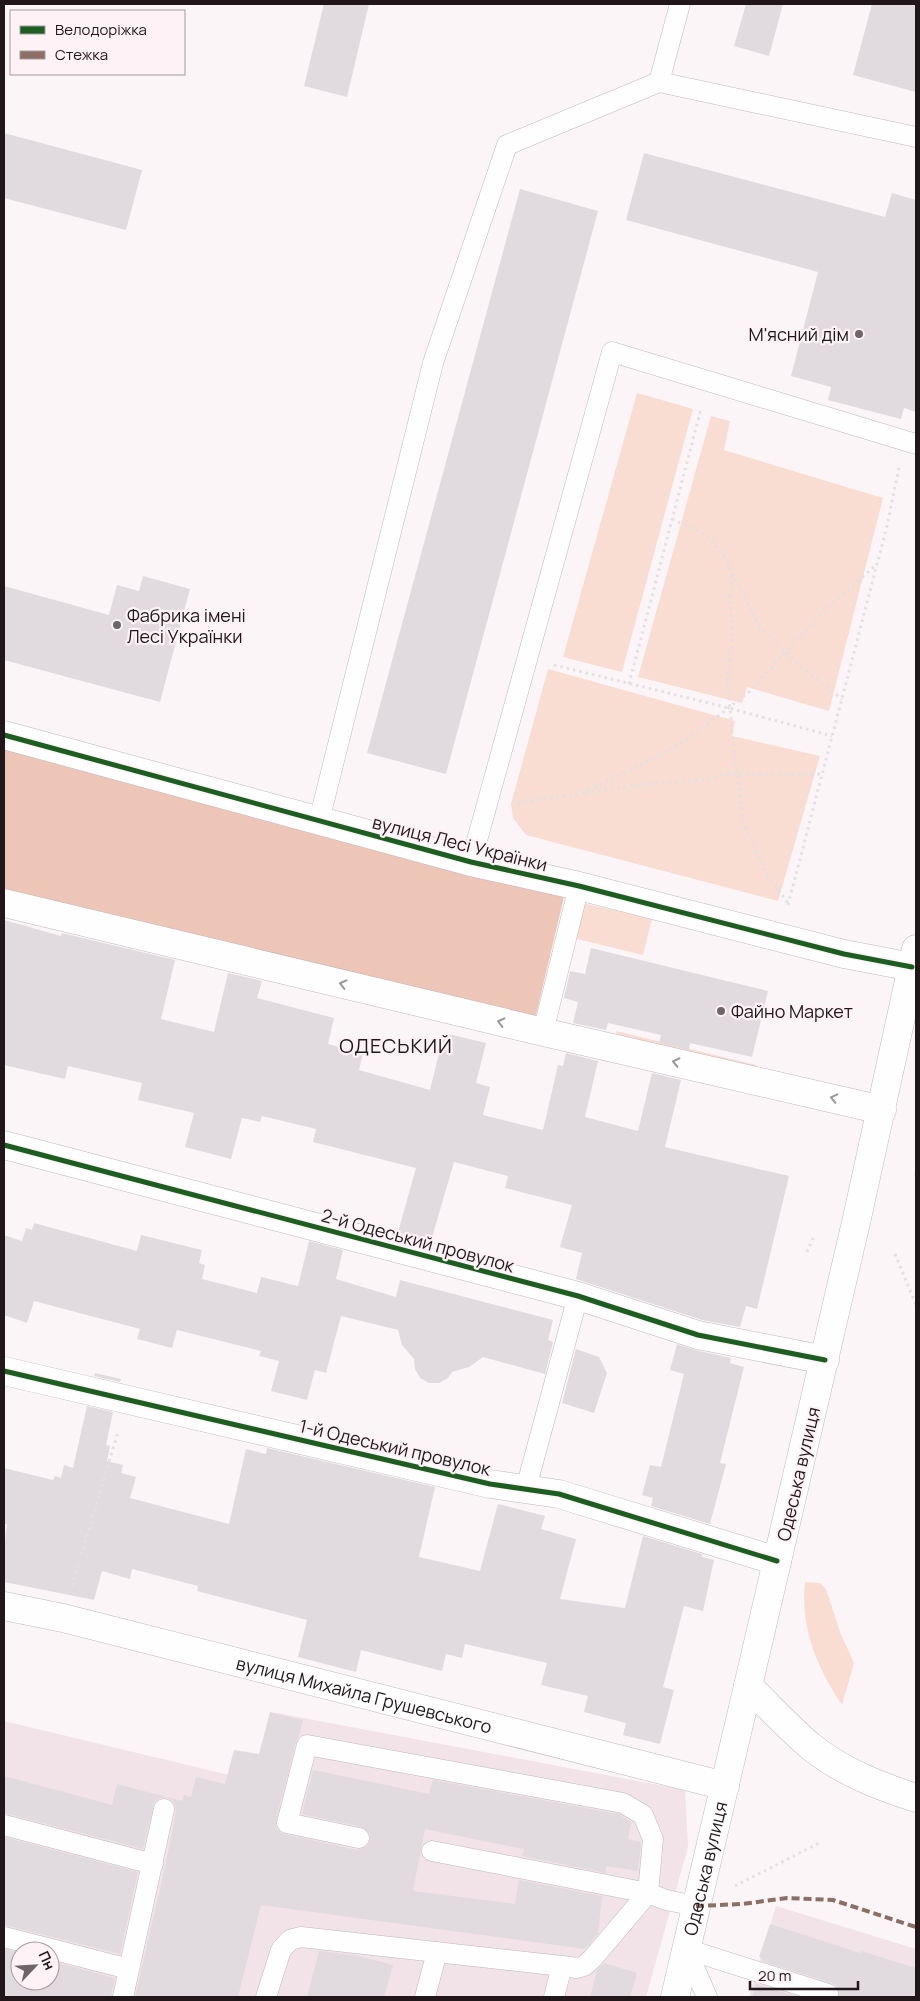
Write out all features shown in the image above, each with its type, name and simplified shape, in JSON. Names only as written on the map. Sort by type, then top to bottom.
[{"type":"street","name":"вулиця Лесі Українки","points":[[4,735],[471,862],[578,886],[779,939],[844,954],[915,961]]},
{"type":"street","points":[[4,903],[543,1032],[882,1110]]},
{"type":"street","name":"Одеська вулиця","points":[[675,1997],[915,961]]},
{"type":"street","name":"2-й Одеський провулок","points":[[4,1145],[578,1296],[698,1335],[824,1360]]},
{"type":"street","name":"1-й Одеський провулок","points":[[4,1372],[490,1484],[526,1488],[579,1499],[777,1561]]},
{"type":"street","name":"вулиця Михайла Грушевського","points":[[4,1606],[63,1618],[725,1786]]},
{"type":"street","points":[[748,1686],[809,1745],[829,1760],[871,1782],[916,1798]]},
{"type":"lane","points":[[659,82],[680,4]]},
{"type":"lane","points":[[319,821],[433,363],[507,145],[659,82],[916,137]]},
{"type":"lane","points":[[471,862],[612,352],[911,442]]},
{"type":"lane","points":[[543,1032],[578,886]]},
{"type":"lane","points":[[526,1488],[578,1296]]},
{"type":"lane","points":[[266,1997],[281,1950],[290,1940],[301,1937],[577,1968],[584,1966],[592,1959],[648,1893],[653,1839],[644,1815],[623,1803],[307,1745],[287,1823],[359,1838]]},
{"type":"lane","points":[[124,1997],[164,1809]]},
{"type":"lane","points":[[4,1825],[153,1864]]},
{"type":"lane","points":[[432,1851],[648,1893],[666,1900],[696,1906]]},
{"type":"lane","points":[[4,1937],[129,1969]]},
{"type":"lane","points":[[686,1949],[828,1994]]},
{"type":"lane","points":[[686,1949],[707,1997]]},
{"type":"lane","points":[[425,1997],[437,1952]]},
{"type":"lane","points":[[554,1997],[562,1966]]},
{"type":"path","points":[[629,684],[709,381]]},
{"type":"path","points":[[779,939],[876,565],[911,442]]},
{"type":"path","points":[[672,520],[708,536],[724,556],[759,626],[785,653],[842,699]]},
{"type":"path","points":[[583,793],[651,760],[691,737],[730,708],[748,692],[819,616],[876,565]]},
{"type":"path","points":[[732,575],[730,598],[732,642],[727,679],[744,822],[767,874],[788,904]]},
{"type":"path","points":[[527,658],[730,708],[832,736]]},
{"type":"path","points":[[485,811],[546,798],[605,792],[646,784],[705,780],[726,774],[822,774]]},
{"type":"path","points":[[807,1252],[814,1236]]},
{"type":"path","points":[[895,1254],[916,1305]]},
{"type":"path","points":[[63,1618],[128,1400]]},
{"type":"path","points":[[696,1906],[821,1842]]},
{"type":"shaded area","points":[[637,393],[693,409],[622,672],[563,657]]},
{"type":"shaded area","points":[[711,416],[730,421],[724,450],[883,498],[829,711],[747,687],[742,703],[638,677]]},
{"type":"shaded area","points":[[548,669],[735,721],[732,736],[820,756],[778,901],[526,835],[513,818],[511,804]]},
{"type":"shaded area","points":[[4,749],[564,897],[535,1019],[4,893]]},
{"type":"shaded area","points":[[582,903],[652,919],[643,955],[573,938]]},
{"type":"shaded area","points":[[616,1031],[756,1065],[755,1070],[617,1035]]},
{"type":"shaded area","points":[[805,1582],[820,1583],[826,1589],[840,1632],[854,1663],[842,1705],[825,1676],[812,1646],[805,1615]]},
{"type":"shaded area","points":[[277,1713],[685,1790],[688,1847],[646,1997],[210,1997]]},
{"type":"shaded area","points":[[4,1721],[250,1780],[198,1997],[4,1997]]},
{"type":"shaded area","points":[[776,1906],[916,1949],[916,1997],[749,1997]]},
{"type":"building","points":[[324,4],[369,4],[347,97],[304,86]]},
{"type":"building","points":[[746,4],[783,4],[769,56],[734,46]]},
{"type":"building","points":[[872,4],[916,4],[916,92],[853,75]]},
{"type":"building","points":[[4,133],[142,170],[126,230],[4,198]]},
{"type":"building","points":[[644,153],[885,217],[892,193],[916,200],[916,412],[904,408],[901,419],[828,400],[831,387],[791,376],[818,272],[626,220]]},
{"type":"building","points":[[520,189],[598,211],[446,774],[367,753]]},
{"type":"building","points":[[143,576],[190,589],[160,702],[4,660],[4,586],[109,615],[117,585],[139,591]]},
{"type":"building","points":[[4,920],[61,936],[62,933],[175,960],[161,1019],[214,1032],[228,973],[262,981],[257,998],[334,1018],[328,1044],[363,1053],[359,1070],[430,1090],[444,1033],[486,1043],[476,1083],[490,1087],[483,1115],[543,1130],[558,1065],[563,1066],[566,1053],[598,1061],[585,1117],[638,1131],[652,1073],[681,1080],[665,1147],[789,1176],[757,1309],[746,1306],[740,1327],[702,1320],[576,1279],[582,1253],[560,1247],[572,1205],[505,1188],[508,1176],[454,1162],[431,1241],[398,1232],[416,1168],[313,1142],[316,1129],[262,1116],[260,1122],[242,1118],[231,1159],[185,1147],[194,1113],[138,1100],[142,1083],[68,1066],[65,1079],[4,1065]]},
{"type":"building","points":[[591,948],[768,991],[752,1057],[690,1043],[689,1050],[659,1043],[661,1035],[608,1023],[606,1030],[573,1023],[578,1002],[564,998],[570,971],[585,974]]},
{"type":"building","points":[[34,1223],[137,1251],[141,1235],[202,1250],[199,1263],[205,1265],[202,1279],[257,1293],[261,1277],[298,1286],[309,1241],[343,1250],[336,1279],[396,1297],[400,1280],[553,1320],[548,1340],[553,1342],[545,1374],[483,1357],[469,1367],[452,1372],[448,1378],[439,1383],[429,1383],[420,1378],[415,1369],[414,1359],[402,1345],[398,1330],[341,1316],[326,1373],[315,1370],[307,1400],[271,1391],[279,1361],[259,1356],[261,1351],[177,1330],[172,1348],[137,1339],[140,1329],[34,1301],[27,1323],[4,1315],[4,1235],[22,1241],[26,1228],[32,1230]]},
{"type":"building","points":[[677,1344],[731,1358],[730,1363],[744,1367],[720,1463],[726,1464],[710,1524],[651,1506],[653,1498],[642,1495],[650,1465],[661,1467],[684,1374],[670,1370]]},
{"type":"building","points":[[576,1349],[599,1357],[607,1373],[594,1413],[562,1403]]},
{"type":"building","points":[[95,1373],[121,1379],[120,1382],[94,1376]]},
{"type":"building","points":[[87,1406],[113,1412],[106,1445],[110,1446],[107,1461],[123,1465],[121,1473],[136,1477],[130,1498],[229,1524],[246,1449],[266,1454],[267,1448],[435,1487],[419,1557],[480,1571],[498,1504],[545,1516],[541,1529],[576,1539],[560,1599],[625,1608],[643,1536],[702,1554],[702,1557],[714,1560],[703,1611],[684,1606],[663,1687],[674,1690],[660,1744],[623,1735],[626,1723],[584,1712],[588,1696],[541,1685],[547,1663],[465,1644],[462,1658],[446,1654],[442,1671],[361,1650],[356,1672],[298,1657],[307,1620],[197,1591],[198,1586],[132,1569],[130,1579],[102,1571],[94,1600],[4,1582],[4,1549],[7,1524],[4,1524],[4,1468],[53,1480],[55,1476],[61,1478],[64,1465],[73,1468]]},
{"type":"building","points":[[270,1712],[303,1720],[276,1820],[276,1827],[284,1834],[357,1850],[367,1846],[370,1841],[370,1834],[362,1827],[302,1814],[313,1770],[429,1794],[433,1780],[619,1814],[631,1822],[628,1839],[641,1842],[638,1871],[606,1866],[606,1873],[522,1856],[524,1849],[425,1829],[413,1891],[515,1904],[519,1880],[602,1896],[598,1934],[585,1949],[261,1905],[238,1997],[135,1997],[165,1867],[176,1812],[175,1805],[172,1800],[166,1797],[155,1801],[143,1849],[4,1813],[4,1776],[112,1805],[117,1784],[182,1801],[184,1795],[191,1797],[196,1777],[225,1784],[234,1750],[259,1754]]},
{"type":"building","points":[[4,1837],[138,1872],[120,1954],[4,1925]]},
{"type":"building","points":[[770,1924],[860,1953],[861,1951],[916,1968],[916,1997],[839,1997],[837,1986],[832,1983],[762,1961],[763,1959],[759,1957]]},
{"type":"building","points":[[4,1949],[10,1950],[10,1991],[60,1991],[60,1964],[115,1978],[111,1997],[4,1997]]},
{"type":"building","points":[[319,1951],[355,1955],[393,1965],[384,1997],[307,1997]]},
{"type":"building","points":[[604,1963],[637,1973],[630,1997],[590,1997],[597,1970]]},
{"type":"building","points":[[756,1984],[799,1997],[752,1997]]},
{"type":"marked path","points":[[696,1906],[742,1904],[787,1898],[833,1900],[916,1927]]},
{"type":"cycle path","points":[[4,735],[471,862],[579,886],[844,954],[912,967]]},
{"type":"cycle path","points":[[4,1145],[578,1296],[698,1335],[825,1360]]},
{"type":"cycle path","points":[[4,1371],[490,1484],[559,1494],[777,1561]]},
{"type":"place","name":"М'ясний дім","points":[[859,334]]},
{"type":"place","name":"Фабрика імені Лесі Українки","points":[[117,625]]},
{"type":"place","name":"Файно Маркет","points":[[721,1011]]},
{"type":"district","name":"ОДЕСЬКИЙ","points":[[396,1045]]}]
